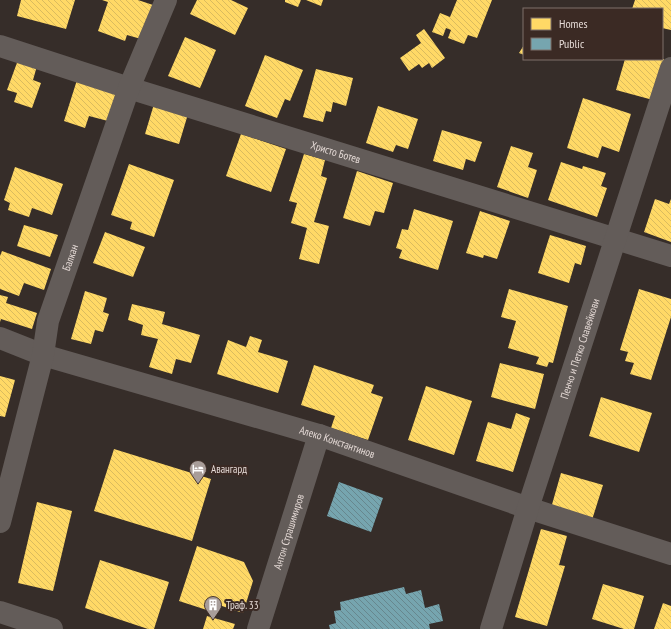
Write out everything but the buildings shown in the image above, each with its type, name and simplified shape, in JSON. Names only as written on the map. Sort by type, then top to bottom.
[{"type":"street","name":"Балкан","points":[[0,522],[43,355],[48,321],[128,88],[166,0]]},
{"type":"street","name":"Христо Ботев","points":[[0,46],[128,88],[671,256]]},
{"type":"street","name":"Пенчо и Петко Славейкови","points":[[491,629],[528,508],[671,68]]},
{"type":"street","name":"Алеко Константинов","points":[[0,338],[43,355],[319,435],[528,508],[671,554]]},
{"type":"street","name":"Антон Страшимиров","points":[[258,629],[319,435]]},
{"type":"street","points":[[0,612],[52,629]]},
{"type":"place","name":"Авангард","points":[[198,484]]},
{"type":"place","name":"Траф. 33","points":[[213,620]]}]
